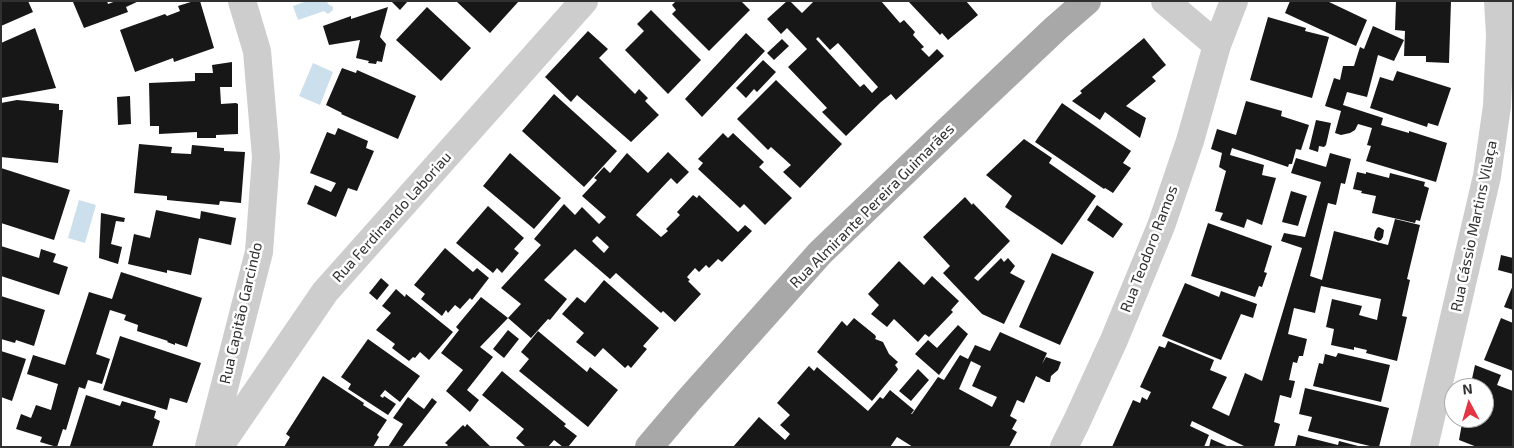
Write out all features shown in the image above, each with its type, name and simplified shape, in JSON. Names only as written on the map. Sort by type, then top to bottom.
[{"type":"main road","name":"Rua Almirante Pereira Guimarães","points":[[650,447],[688,401],[820,253],[944,133],[1087,1]]},
{"type":"street","name":"Rua Capitão Garcindo","points":[[209,447],[258,252],[266,157],[257,51],[242,1]]},
{"type":"street","name":"Rua Ferdinando Laboriau","points":[[219,447],[325,292],[584,1]]},
{"type":"street","points":[[1166,1],[1217,45]]},
{"type":"street","name":"Rua Teodoro Ramos","points":[[1064,447],[1114,340],[1161,226],[1190,141],[1217,45],[1234,1]]},
{"type":"street","name":"Rua Cássio Martins Vilaça","points":[[1424,447],[1487,176],[1498,106],[1500,35],[1498,1]]},
{"type":"water","points":[[307,1],[327,1],[333,7],[333,10],[328,14],[324,11],[298,20],[293,6]]},
{"type":"water","points":[[313,63],[333,72],[320,105],[299,96]]},
{"type":"water","points":[[79,200],[96,205],[85,243],[68,238]]},
{"type":"building","points":[[1,1],[28,1],[33,12],[1,26]]},
{"type":"building","points":[[107,1],[108,4],[116,1],[139,1],[126,7],[128,12],[84,28],[73,2]]},
{"type":"building","points":[[200,1],[214,48],[174,62],[173,58],[135,72],[120,30],[165,14],[167,16],[180,11],[178,6]]},
{"type":"building","points":[[391,1],[408,1],[400,10]]},
{"type":"building","points":[[456,1],[519,1],[490,33]]},
{"type":"building","points":[[676,1],[741,1],[750,10],[709,51],[672,14],[676,10],[672,5]]},
{"type":"building","points":[[787,1],[790,1],[802,13],[814,1],[881,1],[900,23],[904,20],[915,32],[913,35],[924,47],[921,49],[929,57],[937,49],[944,56],[896,100],[891,94],[881,102],[846,136],[822,112],[827,108],[788,67],[807,49],[787,28],[781,34],[767,19]],"holes":[[[818,37],[830,50],[838,43],[878,87],[872,93],[864,84],[860,87],[816,39]]]},
{"type":"building","points":[[908,1],[966,1],[978,15],[948,40],[942,33],[940,35]]},
{"type":"building","points":[[1290,1],[1327,1],[1367,20],[1356,46],[1285,13]]},
{"type":"building","points":[[1396,1],[1451,1],[1449,63],[1426,62],[1426,56],[1404,56],[1405,31],[1395,30]]},
{"type":"building","points":[[388,7],[380,37],[386,44],[382,62],[377,61],[376,64],[368,63],[369,61],[356,58],[360,40],[329,45],[323,26],[351,16],[351,19]]},
{"type":"building","points":[[427,7],[471,48],[441,81],[396,40]]},
{"type":"building","points":[[651,10],[701,60],[668,94],[625,50],[644,31],[637,24]]},
{"type":"building","points":[[1268,17],[1306,28],[1305,31],[1329,37],[1312,98],[1250,80]]},
{"type":"building","points":[[1373,26],[1404,40],[1394,61],[1378,55],[1367,97],[1347,92],[1343,105],[1383,118],[1381,125],[1409,133],[1409,131],[1447,143],[1436,182],[1366,161],[1371,146],[1367,145],[1372,128],[1358,124],[1355,130],[1350,133],[1341,135],[1335,133],[1341,111],[1325,106],[1334,78],[1340,80],[1343,66],[1354,66],[1360,47],[1364,49]]},
{"type":"building","points":[[35,28],[56,88],[1,98],[1,43]]},
{"type":"building","points":[[588,31],[608,49],[599,58],[635,94],[639,89],[648,98],[645,101],[659,115],[631,142],[577,95],[571,102],[545,77]]},
{"type":"building","points":[[746,33],[765,51],[702,117],[685,99]]},
{"type":"building","points":[[1144,38],[1166,65],[1152,77],[1156,81],[1126,106],[1146,118],[1140,138],[1105,112],[1100,120],[1072,101],[1082,93],[1080,91]]},
{"type":"building","points":[[782,39],[789,46],[774,60],[767,53]]},
{"type":"building","points":[[763,60],[776,72],[757,92],[754,89],[746,98],[736,88]]},
{"type":"building","points":[[232,62],[232,87],[220,87],[221,104],[238,104],[238,134],[216,135],[216,138],[197,138],[197,132],[159,134],[159,126],[150,126],[149,83],[195,81],[195,73],[213,73],[212,65]]},
{"type":"building","points":[[342,68],[356,73],[357,70],[416,96],[398,139],[341,114],[326,105]]},
{"type":"building","points":[[1397,71],[1451,88],[1438,126],[1428,123],[1427,127],[1370,108],[1380,77],[1393,81]]},
{"type":"building","points":[[776,80],[842,144],[800,188],[783,172],[791,165],[771,147],[768,150],[737,119]]},
{"type":"building","points":[[554,94],[617,151],[584,187],[522,131]]},
{"type":"building","points":[[130,96],[131,124],[118,125],[117,97]]},
{"type":"building","points":[[17,100],[59,104],[59,110],[63,110],[58,163],[1,157],[1,103]]},
{"type":"building","points":[[1246,101],[1282,111],[1281,116],[1309,125],[1301,150],[1296,149],[1292,164],[1289,164],[1288,167],[1232,148],[1230,155],[1264,165],[1262,175],[1276,178],[1262,225],[1247,219],[1244,228],[1220,220],[1223,213],[1215,211],[1226,171],[1219,167],[1222,153],[1211,149],[1217,129],[1236,135]]},
{"type":"building","points":[[1062,103],[1131,151],[1123,163],[1131,168],[1113,193],[1104,189],[1035,142]]},
{"type":"building","points":[[1316,120],[1331,123],[1326,145],[1324,147],[1319,146],[1318,152],[1309,149]]},
{"type":"building","points":[[338,128],[368,141],[366,148],[374,151],[357,191],[348,188],[336,217],[307,204],[315,185],[331,192],[336,183],[310,173],[327,132],[335,135]]},
{"type":"building","points":[[723,133],[728,138],[733,133],[764,162],[759,167],[792,198],[765,225],[744,204],[740,208],[698,169],[703,163],[698,159]]},
{"type":"building","points":[[1024,139],[1052,158],[1049,163],[1096,196],[1062,245],[1005,207],[1012,196],[986,175]]},
{"type":"building","points":[[139,144],[172,147],[171,153],[191,154],[192,145],[224,148],[224,151],[245,152],[241,203],[220,201],[219,205],[167,200],[167,196],[134,193]]},
{"type":"building","points":[[668,152],[689,172],[677,184],[671,178],[636,215],[661,237],[680,215],[677,212],[693,195],[697,198],[699,195],[738,232],[745,225],[752,231],[722,262],[718,259],[709,268],[706,265],[699,272],[695,268],[687,277],[690,280],[688,281],[701,294],[675,322],[663,311],[661,313],[616,273],[610,279],[575,249],[544,280],[567,299],[550,320],[548,319],[531,338],[508,318],[521,304],[501,288],[541,245],[534,239],[564,204],[575,215],[582,207],[599,224],[606,217],[582,196],[597,180],[594,178],[604,167],[610,173],[627,153],[648,173]],"holes":[[[597,236],[609,247],[604,253],[592,241]]]},
{"type":"building","points":[[510,153],[561,198],[534,229],[483,186]]},
{"type":"building","points":[[1330,153],[1351,159],[1345,184],[1341,183],[1336,205],[1328,203],[1310,276],[1322,280],[1334,231],[1388,245],[1395,219],[1420,225],[1407,279],[1410,280],[1402,316],[1407,317],[1397,361],[1366,353],[1367,350],[1354,347],[1354,350],[1331,345],[1334,329],[1326,327],[1332,299],[1362,306],[1359,315],[1377,320],[1381,299],[1321,286],[1315,313],[1294,308],[1288,334],[1307,339],[1303,356],[1299,356],[1297,363],[1293,362],[1289,380],[1295,381],[1291,398],[1280,395],[1274,422],[1280,424],[1274,447],[1244,447],[1192,421],[1190,426],[1209,435],[1204,447],[1112,447],[1133,400],[1140,403],[1142,397],[1147,400],[1151,392],[1140,387],[1159,346],[1165,348],[1168,341],[1214,360],[1210,370],[1227,377],[1212,408],[1229,416],[1245,373],[1262,381],[1302,248],[1281,241],[1284,233],[1305,237],[1321,182],[1291,173],[1296,158],[1326,167]]},
{"type":"building","points":[[1,168],[70,190],[54,240],[1,223]]},
{"type":"building","points":[[1357,172],[1366,174],[1366,172],[1389,178],[1390,173],[1425,182],[1424,186],[1429,188],[1420,221],[1416,220],[1415,223],[1372,213],[1376,196],[1353,189]]},
{"type":"building","points":[[1291,191],[1307,196],[1298,226],[1282,222]]},
{"type":"building","points":[[965,197],[1010,241],[974,278],[978,281],[1001,258],[1004,262],[1008,258],[1015,266],[1010,273],[1025,281],[1004,324],[982,314],[943,273],[950,266],[923,237]]},
{"type":"building","points":[[1097,205],[1123,224],[1113,238],[1087,220]]},
{"type":"building","points":[[488,206],[524,238],[514,249],[519,253],[502,273],[497,268],[493,273],[456,243]]},
{"type":"building","points":[[156,210],[200,219],[201,211],[236,218],[231,245],[199,238],[191,275],[167,270],[167,273],[128,264],[134,234],[150,238]]},
{"type":"building","points":[[101,213],[125,218],[124,222],[116,221],[111,244],[122,247],[118,264],[99,258]]},
{"type":"building","points":[[1208,223],[1272,246],[1264,272],[1267,273],[1262,287],[1259,286],[1255,297],[1191,276]]},
{"type":"building","points":[[1379,227],[1384,230],[1383,237],[1378,241],[1374,238],[1375,232]]},
{"type":"building","points":[[1,246],[39,258],[41,249],[56,254],[53,262],[68,267],[59,295],[1,276]]},
{"type":"building","points":[[445,248],[473,272],[477,268],[489,278],[472,300],[470,298],[460,309],[455,305],[448,313],[446,310],[442,316],[421,299],[425,294],[414,285]]},
{"type":"building","points":[[1052,253],[1094,272],[1060,345],[1019,327]]},
{"type":"building","points":[[1501,255],[1513,258],[1513,274],[1498,270]]},
{"type":"building","points":[[899,261],[924,285],[932,276],[959,301],[951,310],[953,312],[929,337],[925,334],[918,342],[894,319],[887,327],[871,314],[879,305],[868,294]]},
{"type":"building","points":[[121,272],[202,298],[187,347],[175,343],[175,345],[137,331],[138,325],[124,320],[126,315],[110,310],[96,354],[110,359],[102,384],[88,380],[85,389],[79,387],[66,430],[63,429],[57,447],[40,442],[42,437],[16,429],[21,414],[31,418],[36,405],[51,410],[58,384],[27,374],[33,355],[65,365],[89,292],[112,299]]},
{"type":"building","points":[[381,278],[389,285],[377,300],[369,293]]},
{"type":"building","points":[[604,280],[659,328],[643,346],[647,349],[631,368],[628,365],[625,368],[603,348],[595,357],[576,342],[584,333],[562,314],[577,297],[585,303]]},
{"type":"building","points":[[1185,283],[1219,297],[1221,291],[1257,304],[1253,318],[1241,314],[1221,360],[1162,336]]},
{"type":"building","points":[[1513,285],[1513,310],[1504,307]]},
{"type":"building","points":[[396,289],[405,297],[406,294],[453,332],[429,360],[420,352],[409,361],[392,348],[395,344],[376,330],[391,313],[382,306]]},
{"type":"building","points":[[1,296],[45,310],[34,346],[16,340],[15,343],[1,339]]},
{"type":"building","points":[[481,297],[508,318],[480,347],[493,357],[467,390],[479,400],[470,412],[446,391],[463,370],[441,353],[459,330],[456,327]]},
{"type":"building","points":[[854,318],[875,335],[875,339],[883,342],[889,354],[898,362],[895,365],[898,369],[897,371],[872,401],[817,352],[842,321],[847,326]]},
{"type":"building","points":[[1501,318],[1513,323],[1513,371],[1484,360]]},
{"type":"building","points":[[958,325],[968,334],[939,375],[915,354],[928,340],[937,348]]},
{"type":"building","points":[[508,330],[519,339],[504,358],[493,349]]},
{"type":"building","points":[[538,331],[587,372],[590,367],[618,390],[588,427],[519,371],[529,359],[521,352]]},
{"type":"building","points":[[1000,332],[1047,353],[1042,364],[1046,357],[1061,362],[1058,370],[1051,376],[1050,382],[1036,376],[1024,403],[1017,400],[1010,416],[1017,420],[1012,429],[1017,432],[1009,447],[913,447],[897,437],[890,447],[733,447],[759,417],[785,440],[790,434],[780,425],[790,415],[777,403],[809,366],[814,371],[817,367],[868,411],[880,397],[883,399],[890,390],[914,410],[912,414],[938,377],[944,380],[960,355],[968,359],[975,345],[990,351]],"holes":[[[971,361],[981,366],[972,386],[997,397],[992,407],[959,389]]]},
{"type":"building","points":[[120,336],[201,363],[187,403],[170,398],[167,410],[103,390]]},
{"type":"building","points":[[368,339],[420,376],[400,402],[385,390],[380,396],[383,398],[384,396],[396,404],[388,415],[348,389],[351,384],[341,377]]},
{"type":"building","points":[[1,351],[26,359],[12,401],[1,397]]},
{"type":"building","points":[[1338,353],[1390,365],[1381,402],[1313,386],[1319,363],[1323,364],[1325,354],[1336,357]]},
{"type":"building","points":[[1475,365],[1501,375],[1497,385],[1513,391],[1513,447],[1477,447],[1459,440],[1461,428],[1494,428],[1494,378],[1472,378]]},
{"type":"building","points":[[918,369],[929,380],[911,401],[899,391]]},
{"type":"building","points":[[502,371],[566,424],[564,426],[577,436],[568,447],[563,447],[554,440],[548,447],[526,447],[516,438],[524,429],[482,395]]},
{"type":"building","points":[[323,376],[387,420],[377,435],[379,437],[373,447],[284,447],[290,437],[286,434]]},
{"type":"building","points":[[1305,388],[1389,408],[1379,447],[1308,431],[1312,417],[1299,414]]},
{"type":"building","points":[[86,395],[120,406],[122,401],[156,411],[154,418],[160,421],[152,447],[70,446]]},
{"type":"building","points":[[408,397],[424,409],[432,398],[437,402],[402,447],[388,447],[403,424],[393,418]]},
{"type":"building","points":[[467,424],[491,447],[446,447],[448,445],[445,443],[463,425],[465,427]]},
{"type":"building","points":[[1298,435],[1338,445],[1339,441],[1362,447],[1295,447]]},
{"type":"building","points":[[1211,439],[1229,447],[1209,447]]}]
